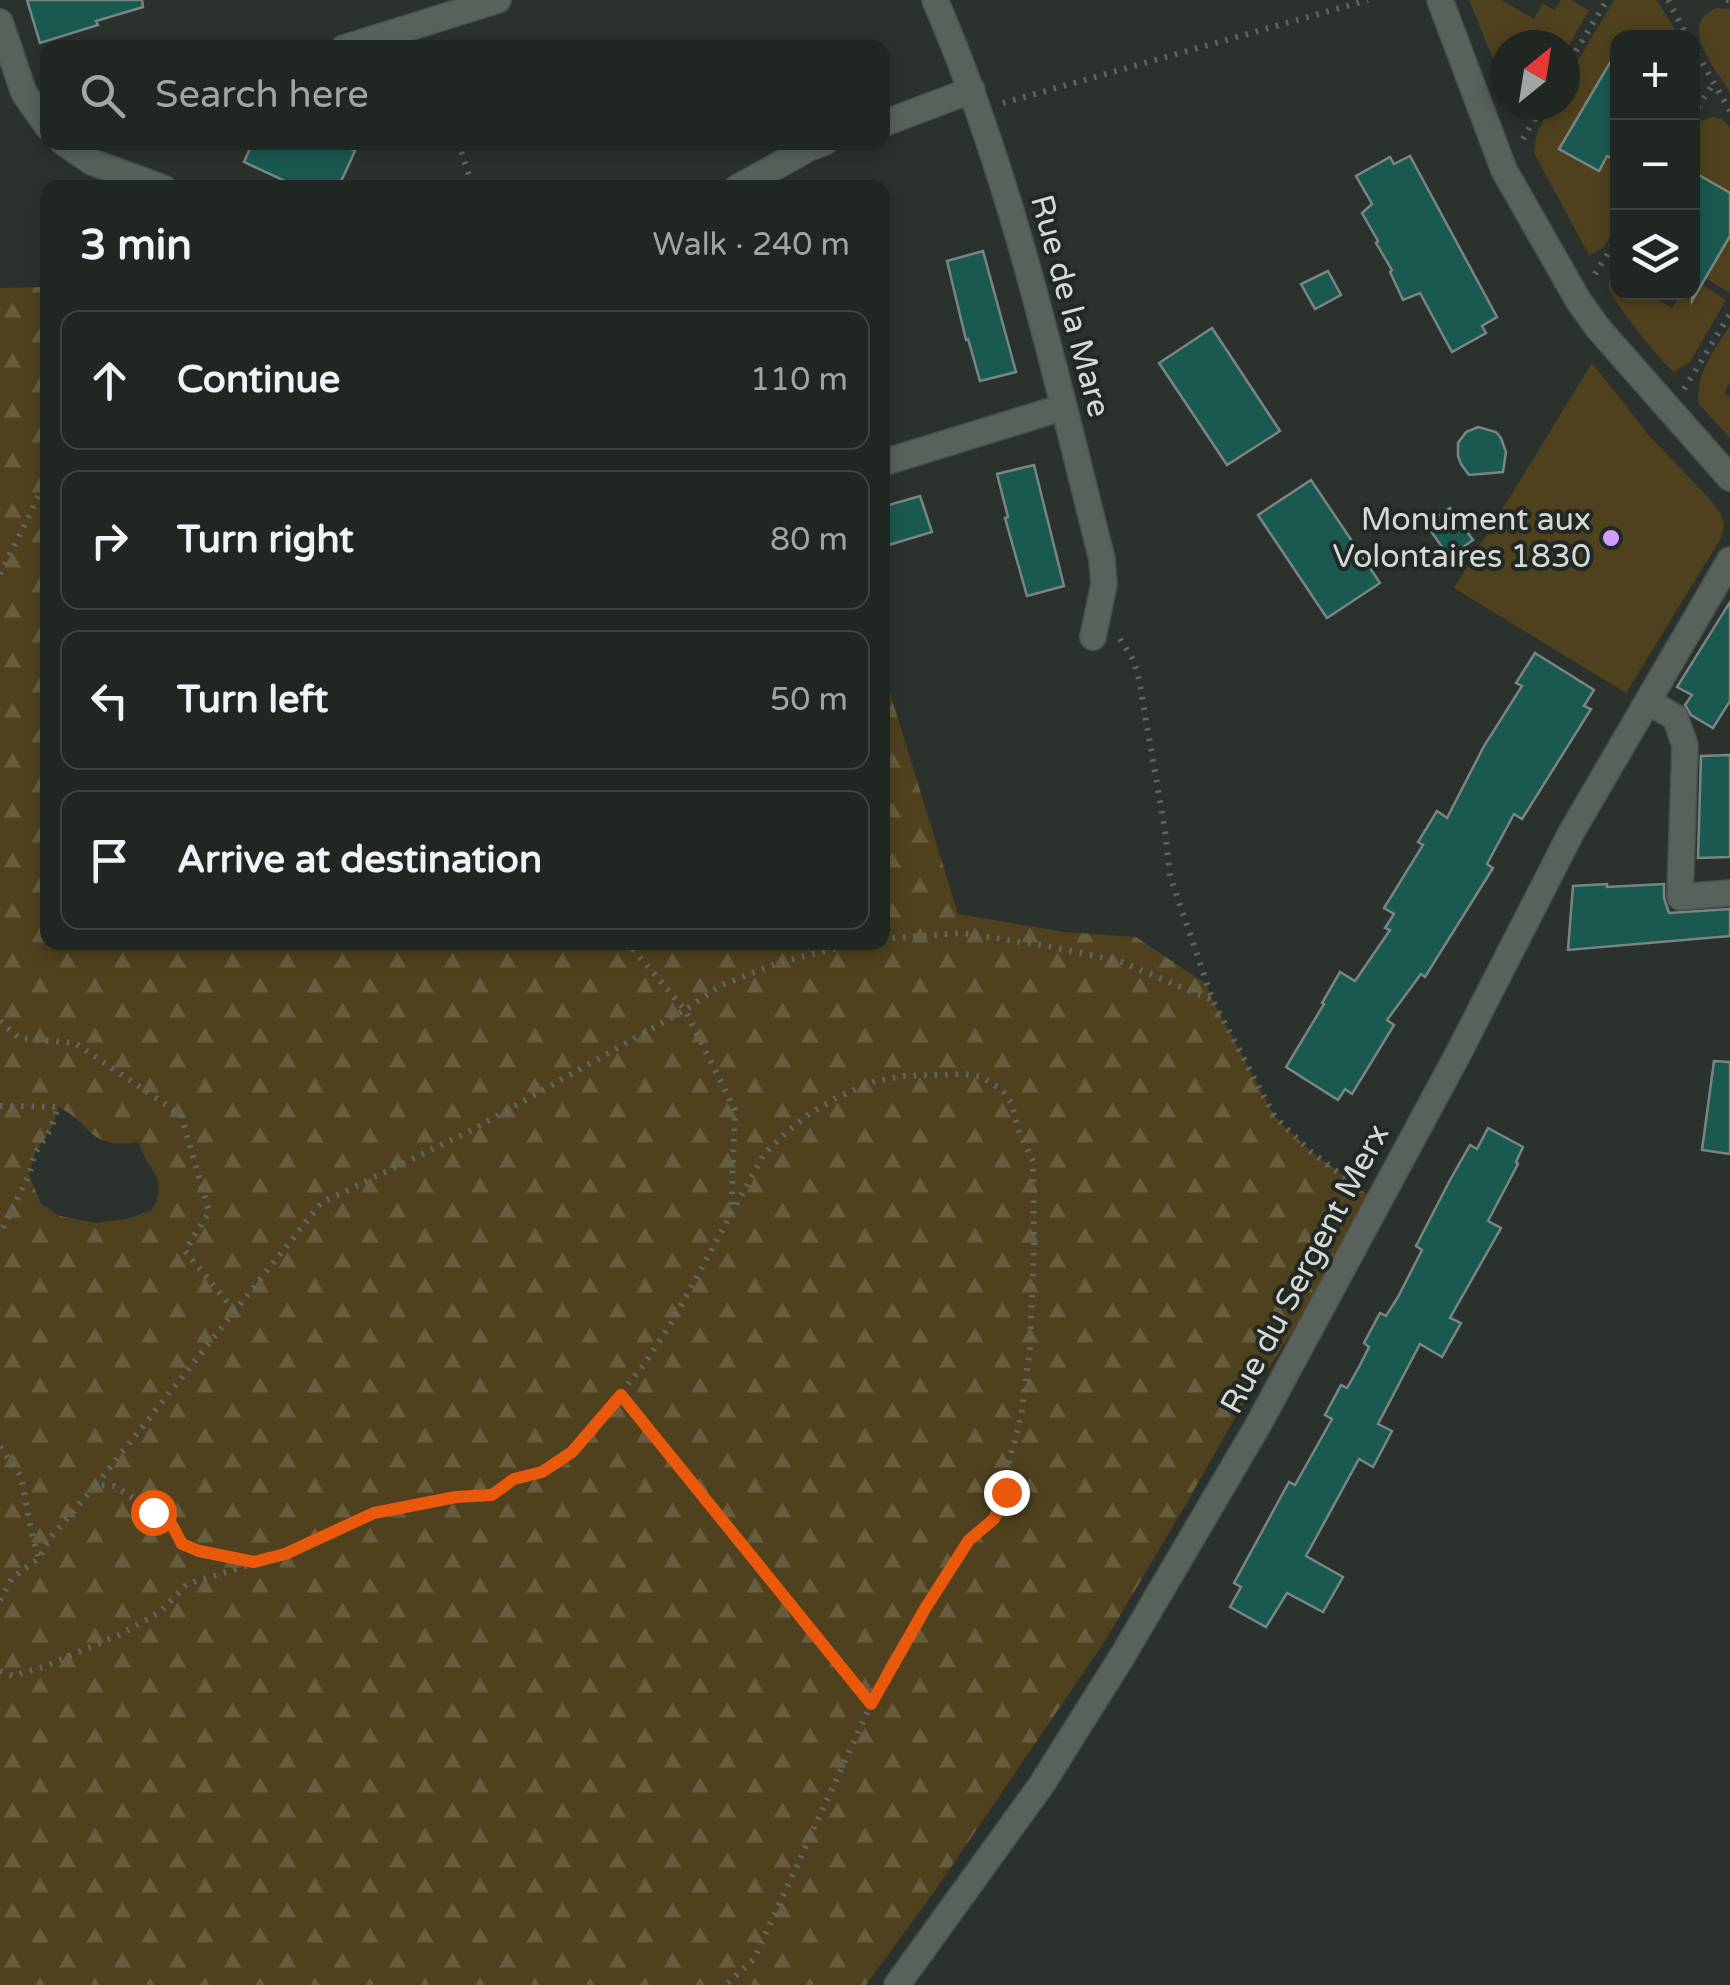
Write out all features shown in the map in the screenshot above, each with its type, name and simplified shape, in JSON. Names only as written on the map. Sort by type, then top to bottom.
[{"type":"street","points":[[362,40],[431,10],[498,0]]},
{"type":"street","name":"Rue de la Mare","points":[[935,0],[1012,207],[1102,560],[1104,584],[1093,637]]},
{"type":"street","points":[[1440,0],[1504,170],[1578,300],[1597,327],[1730,478]]},
{"type":"street","points":[[0,22],[24,94],[40,116]]},
{"type":"street","points":[[890,122],[975,100]]},
{"type":"street","points":[[75,150],[92,162],[141,180]]},
{"type":"street","points":[[751,180],[805,150]]},
{"type":"street","points":[[890,461],[1064,407]]},
{"type":"street","name":"Rue du Sergent Merx","points":[[896,1985],[1042,1784],[1257,1427],[1457,1056],[1570,833],[1730,560]]},
{"type":"street","points":[[1648,702],[1675,717],[1685,745],[1680,896],[1730,893]]},
{"type":"path","points":[[975,100],[1368,0]]},
{"type":"path","points":[[1580,45],[1607,0]]},
{"type":"path","points":[[1672,2],[1684,30]]},
{"type":"path","points":[[1700,59],[1730,111]]},
{"type":"path","points":[[1700,104],[1714,84]]},
{"type":"path","points":[[461,150],[471,180]]},
{"type":"path","points":[[1578,300],[1610,250]]},
{"type":"path","points":[[1670,412],[1730,314]]},
{"type":"path","points":[[0,574],[40,494]]},
{"type":"path","points":[[1100,610],[1132,658],[1138,674],[1170,876],[1213,1001],[1275,1116],[1310,1151],[1377,1206]]},
{"type":"path","points":[[890,938],[962,933],[1047,946],[1119,961],[1213,1001]]},
{"type":"path","points":[[633,950],[685,1010],[734,1110],[731,1216]]},
{"type":"path","points":[[0,1600],[12,1578],[39,1558],[50,1538],[320,1203],[472,1130],[685,1010],[720,986],[777,963],[831,950]]},
{"type":"path","points":[[0,1022],[19,1038],[75,1042],[182,1115],[209,1212],[185,1251],[234,1310]]},
{"type":"path","points":[[0,1671],[13,1676],[44,1667],[119,1635],[160,1612],[188,1584],[285,1554],[374,1513],[456,1497],[492,1495],[514,1479],[542,1472],[572,1452],[621,1395],[672,1322],[764,1154],[808,1114],[875,1081],[904,1076],[982,1077],[1002,1090],[1011,1104],[1033,1161],[1030,1348],[1006,1492],[994,1519],[969,1540],[947,1573],[871,1704],[754,1959],[726,1985]]},
{"type":"path","points":[[0,1106],[58,1107],[0,1234]]},
{"type":"path","points":[[621,1395],[871,1704]]},
{"type":"path","points":[[0,1447],[21,1476],[39,1558]]},
{"type":"path","points":[[96,1485],[114,1486],[130,1496],[172,1525],[182,1544],[254,1562]]},
{"type":"green space","points":[[1469,0],[1502,0],[1534,19],[1543,4],[1555,10],[1561,0],[1571,0],[1589,10],[1578,30],[1490,30],[1490,51]]},
{"type":"green space","points":[[1614,0],[1657,0],[1675,30],[1610,30],[1610,62],[1580,113],[1580,57]]},
{"type":"green space","points":[[1716,8],[1730,9],[1730,92],[1700,39],[1699,25]]},
{"type":"green space","points":[[1713,117],[1730,127],[1730,193],[1700,175],[1700,121]]},
{"type":"green space","points":[[1543,120],[1576,120],[1559,148],[1598,171],[1607,156],[1610,158],[1610,236],[1603,248],[1589,255],[1534,153]]},
{"type":"green space","points":[[1730,233],[1730,293],[1700,275],[1700,267],[1719,255],[1727,242],[1715,234]]},
{"type":"green space","points":[[1702,285],[1726,300],[1690,362],[1674,372],[1616,300],[1658,300],[1672,308],[1677,300],[1700,300]]},
{"type":"green space","points":[[40,287],[40,950],[890,950],[890,693],[958,914],[1064,932],[1136,937],[1206,984],[1275,1117],[1377,1206],[1236,1416],[1105,1641],[866,1985],[0,1985],[0,288]],"holes":[[[59,1107],[94,1135],[110,1142],[139,1142],[158,1182],[152,1210],[127,1219],[96,1223],[60,1216],[41,1204],[29,1175],[35,1153],[51,1129]]]},
{"type":"green space","points":[[1730,325],[1730,383],[1724,393],[1730,397],[1730,438],[1699,404],[1699,393],[1707,363]]},
{"type":"green space","points":[[1592,363],[1651,438],[1708,497],[1721,514],[1724,527],[1721,538],[1626,693],[1454,588]]},
{"type":"building","points":[[27,0],[142,0],[143,7],[40,43]]},
{"type":"building","points":[[1610,63],[1610,158],[1607,156],[1599,171],[1559,149],[1576,120],[1580,120],[1580,113]]},
{"type":"building","points":[[249,150],[355,151],[342,180],[283,180],[244,162]]},
{"type":"building","points":[[1410,156],[1497,317],[1482,326],[1486,333],[1452,352],[1420,293],[1403,300],[1362,213],[1372,204],[1356,176],[1390,157],[1394,164]]},
{"type":"building","points":[[1700,176],[1730,193],[1730,236],[1700,287]]},
{"type":"building","points":[[983,251],[1016,372],[980,381],[947,261]]},
{"type":"building","points":[[1328,271],[1341,295],[1315,309],[1301,284]]},
{"type":"building","points":[[1212,328],[1280,431],[1227,465],[1159,363]]},
{"type":"building","points":[[1478,427],[1496,432],[1501,438],[1506,452],[1503,472],[1469,475],[1461,464],[1458,443],[1466,432]]},
{"type":"building","points":[[1034,465],[1064,586],[1027,596],[997,474]]},
{"type":"building","points":[[1311,480],[1380,583],[1327,618],[1258,515]]},
{"type":"building","points":[[920,496],[932,532],[890,545],[890,505]]},
{"type":"building","points":[[1450,508],[1473,540],[1449,557],[1426,524]]},
{"type":"building","points":[[1730,602],[1730,701],[1713,728],[1691,715],[1685,705],[1692,695],[1677,687]]},
{"type":"building","points":[[1535,653],[1594,690],[1584,706],[1591,709],[1522,819],[1514,814],[1487,864],[1493,868],[1425,977],[1421,974],[1387,1020],[1394,1025],[1352,1094],[1345,1089],[1338,1100],[1286,1067],[1340,972],[1355,981],[1390,930],[1385,928],[1394,914],[1384,908],[1423,845],[1418,842],[1437,811],[1447,818],[1484,746],[1522,686],[1516,683]]},
{"type":"building","points":[[1730,755],[1730,857],[1698,858],[1701,756]]},
{"type":"building","points":[[1664,884],[1669,913],[1730,909],[1730,936],[1568,950],[1573,886]]},
{"type":"building","points":[[1714,1061],[1730,1062],[1730,1154],[1702,1150]]},
{"type":"building","points":[[1488,1128],[1523,1147],[1488,1221],[1501,1228],[1450,1318],[1461,1323],[1442,1357],[1420,1344],[1378,1424],[1392,1431],[1373,1467],[1359,1459],[1306,1556],[1343,1577],[1323,1612],[1287,1593],[1266,1627],[1230,1607],[1241,1587],[1234,1583],[1289,1482],[1295,1485],[1332,1419],[1325,1415],[1341,1385],[1347,1388],[1359,1367],[1369,1347],[1364,1343],[1380,1313],[1386,1316],[1398,1297],[1422,1250],[1416,1246],[1450,1180],[1470,1145],[1477,1149]]},
{"type":"place","name":"Monument aux Volontaires 1830","points":[[1611,538]]},
{"type":"route","points":[[153,1512],[172,1525],[182,1544],[254,1562],[285,1554],[374,1513],[456,1497],[492,1495],[514,1479],[542,1472],[572,1452],[621,1395],[871,1704],[926,1607],[969,1540],[994,1519],[1006,1492]]}]
